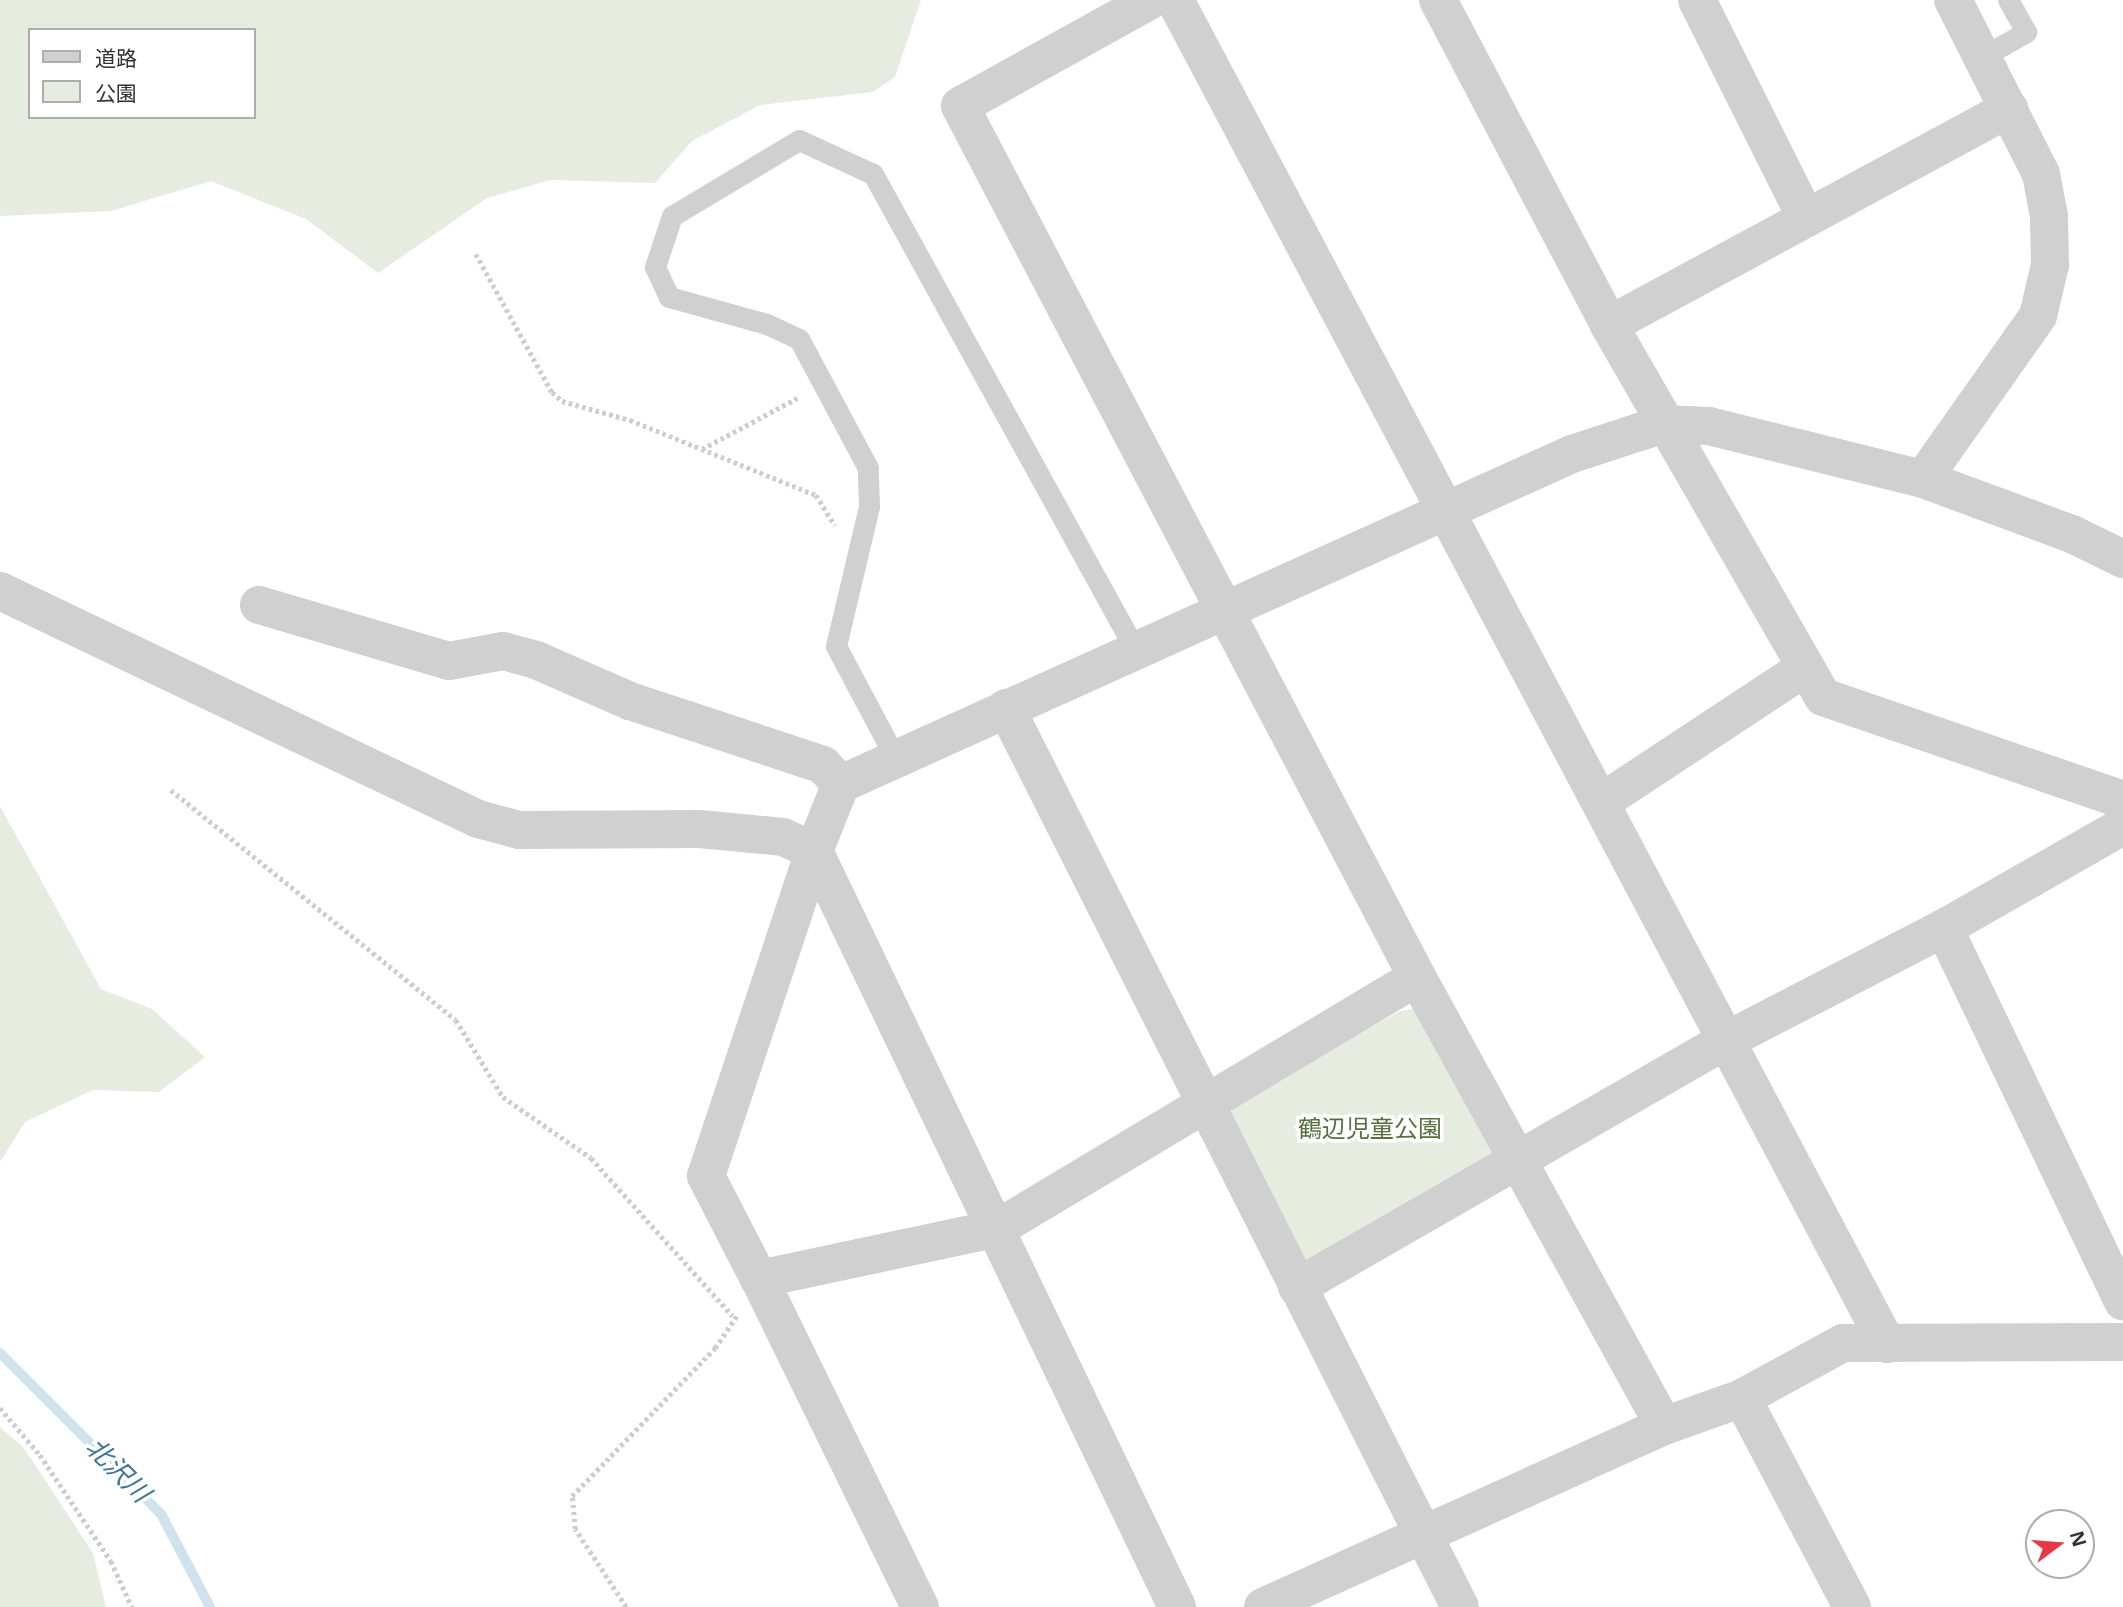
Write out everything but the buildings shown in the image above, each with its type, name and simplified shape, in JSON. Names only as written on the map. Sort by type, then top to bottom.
[{"type":"street","points":[[1151,0],[960,106],[1417,977],[1664,1426]]},
{"type":"street","points":[[1175,0],[1448,508],[1887,1344]]},
{"type":"street","points":[[1438,0],[1609,325],[1823,696],[2123,800]]},
{"type":"street","points":[[1697,0],[1807,218]]},
{"type":"street","points":[[1923,479],[2038,316],[2050,265],[2049,216],[2041,174],[1954,0]]},
{"type":"street","points":[[1609,325],[2009,109]]},
{"type":"street","points":[[920,1607],[706,1176],[814,851],[841,784],[1224,607],[1448,508],[1572,454],[1664,424],[1709,426],[1923,479],[2074,535],[2123,559]]},
{"type":"street","points":[[0,591],[478,818],[519,830],[713,830],[783,837],[814,851],[998,1228],[1177,1607]]},
{"type":"street","points":[[259,605],[449,661],[503,651],[536,660],[630,701],[823,765],[841,784]]},
{"type":"street","points":[[1603,801],[1805,668]]},
{"type":"street","points":[[1006,708],[1460,1607]]},
{"type":"street","points":[[1297,1287],[1729,1039],[1944,928],[2123,826]]},
{"type":"street","points":[[1944,928],[2123,1301]]},
{"type":"street","points":[[759,1279],[998,1228],[1417,977]]},
{"type":"street","points":[[1263,1607],[1423,1538],[1664,1426],[1742,1398],[1843,1343],[2123,1342]]},
{"type":"street","points":[[1742,1398],[1852,1607]]},
{"type":"lane","points":[[1982,57],[2026,32],[2008,0]]},
{"type":"lane","points":[[896,759],[836,646],[869,506],[868,468],[799,339],[767,324],[669,297],[655,267],[672,216],[799,140],[873,174],[1135,649]]},
{"type":"path","points":[[475,254],[552,392],[562,401],[630,420],[816,495],[845,541],[859,546]]},
{"type":"path","points":[[702,449],[823,384]]},
{"type":"path","points":[[171,790],[456,1020],[503,1097],[591,1158],[735,1318]]},
{"type":"path","points":[[626,1607],[575,1530],[572,1496],[715,1348],[759,1279]]},
{"type":"path","points":[[0,1408],[40,1455],[111,1561],[132,1607]]},
{"type":"green space","points":[[0,0],[921,0],[895,77],[873,92],[760,105],[692,141],[655,183],[550,180],[487,198],[378,273],[306,219],[211,181],[111,211],[0,216]]},
{"type":"green space","points":[[0,806],[101,989],[152,1009],[205,1057],[159,1092],[93,1090],[25,1122],[0,1162]]},
{"type":"green space","name":"鶴辺児童公園","points":[[1418,1008],[1497,1148],[1492,1163],[1305,1261],[1230,1119],[1234,1103],[1400,1011]]},
{"type":"green space","points":[[0,1427],[24,1448],[93,1553],[106,1607],[0,1607]]},
{"type":"waterway","name":"北沢川","points":[[0,1353],[161,1514],[210,1607]]}]
